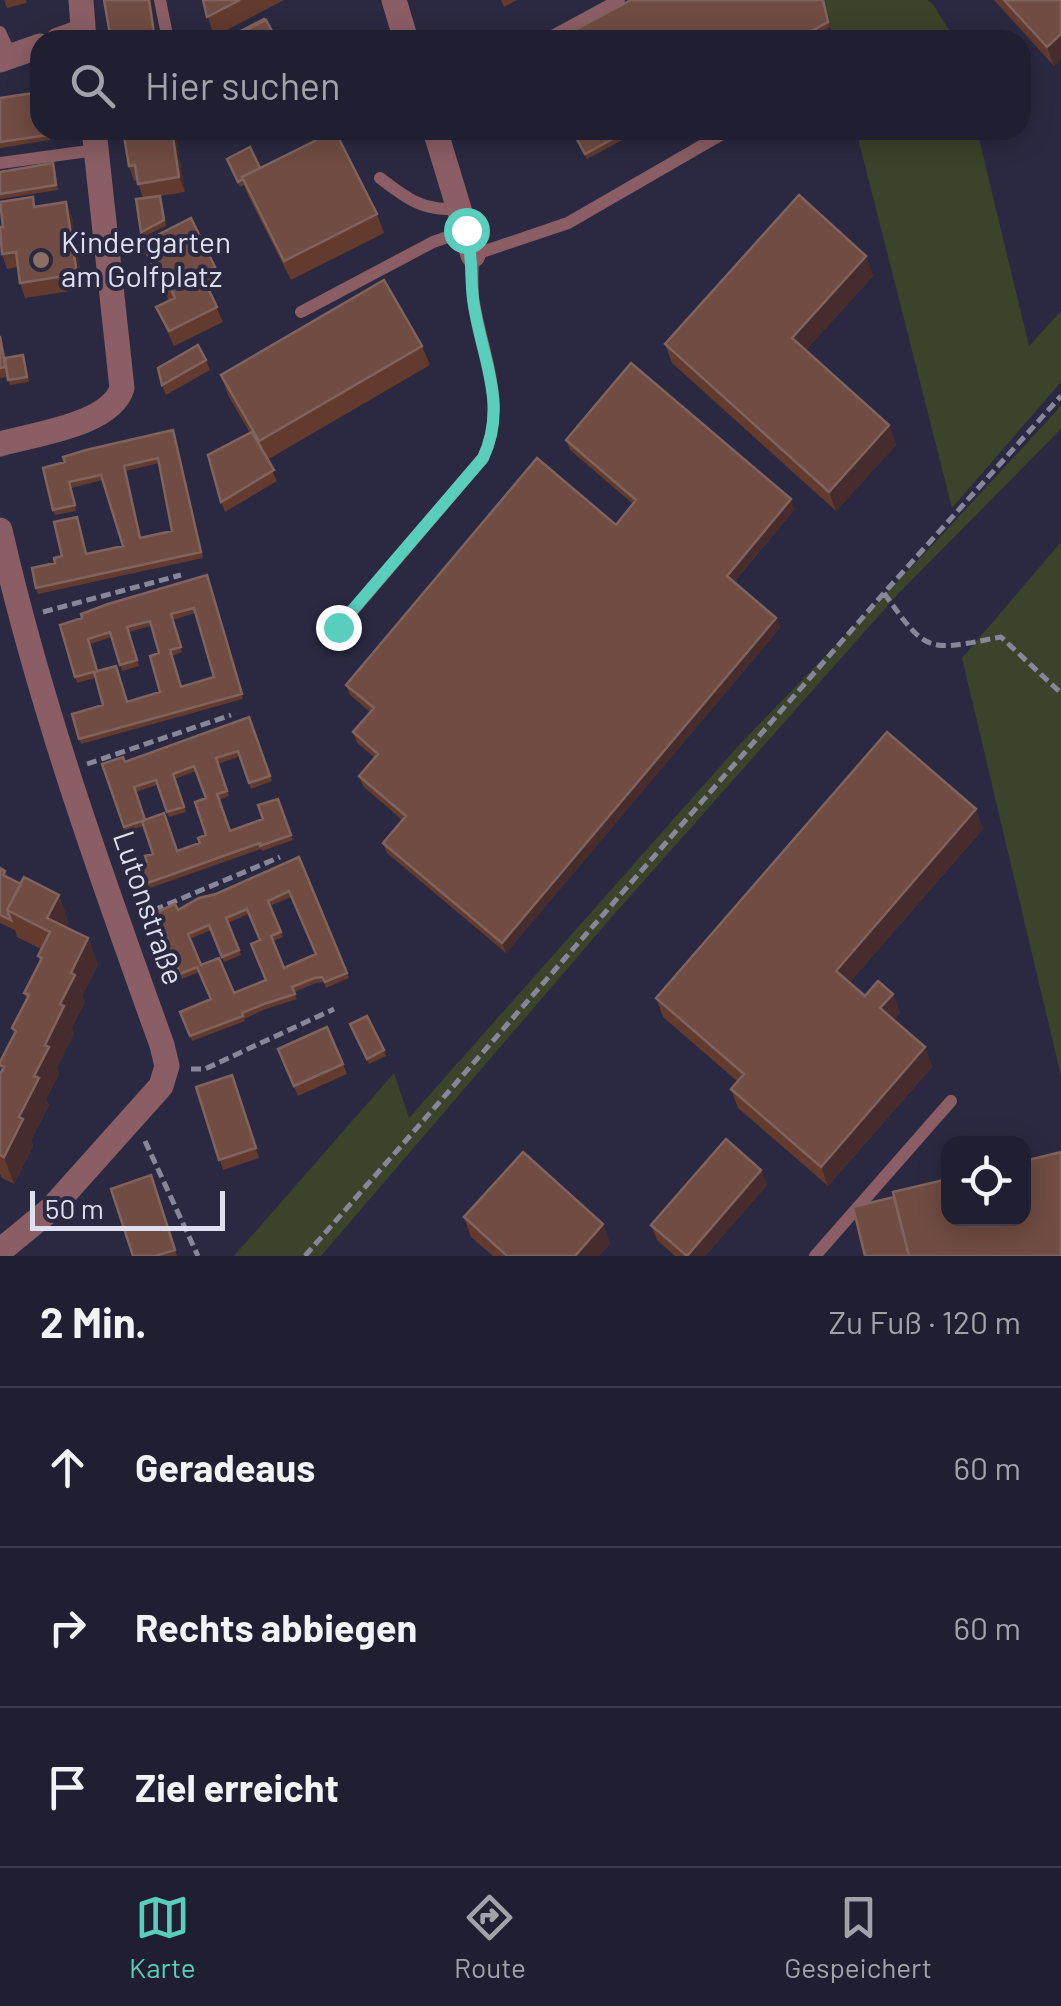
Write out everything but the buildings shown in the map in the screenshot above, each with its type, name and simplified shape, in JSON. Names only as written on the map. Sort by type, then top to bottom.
[{"type":"street","points":[[81,0],[84,30]]},
{"type":"street","points":[[394,0],[399,30]]},
{"type":"street","points":[[4,50],[30,47]]},
{"type":"street","points":[[0,444],[95,416],[119,398],[122,388],[95,140]]},
{"type":"street","points":[[438,140],[466,231]]},
{"type":"street","name":"Lutonstraße","points":[[0,530],[21,618],[67,771],[162,1045],[166,1070]]},
{"type":"street","points":[[0,1251],[51,1209],[161,1086],[166,1070]]},
{"type":"lane","points":[[160,0],[166,30]]},
{"type":"lane","points":[[564,30],[619,0]]},
{"type":"lane","points":[[0,163],[95,140]]},
{"type":"lane","points":[[302,312],[433,242],[466,231],[568,224],[712,140]]},
{"type":"lane","points":[[380,178],[407,199],[436,211],[466,231]]},
{"type":"lane","points":[[338,627],[483,458],[491,441],[495,408],[473,298],[466,231]]},
{"type":"lane","points":[[816,1256],[951,1100]]},
{"type":"path","points":[[305,1256],[1061,396]]},
{"type":"path","points":[[21,618],[180,575]]},
{"type":"path","points":[[884,594],[923,642],[934,646],[1001,638],[1061,693]]},
{"type":"path","points":[[67,771],[231,715]]},
{"type":"path","points":[[119,925],[280,857]]},
{"type":"path","points":[[166,1070],[205,1069],[334,1009]]},
{"type":"path","points":[[133,1115],[198,1256]]},
{"type":"green space","points":[[824,0],[927,0],[949,30],[831,30]]},
{"type":"green space","points":[[859,140],[979,140],[1029,346],[1061,311],[1061,382],[952,508]]},
{"type":"green space","points":[[1061,406],[1061,428],[1057,433],[898,594],[610,919],[321,1256],[234,1256],[394,1073],[409,1118],[740,744]]},
{"type":"green space","points":[[1061,542],[1061,1076],[962,658]]},
{"type":"place","name":"Kindergarten am Golfplatz","points":[[41,260]]},
{"type":"route","points":[[338,627],[483,458],[491,441],[495,408],[473,298],[473,255],[466,230]]}]
